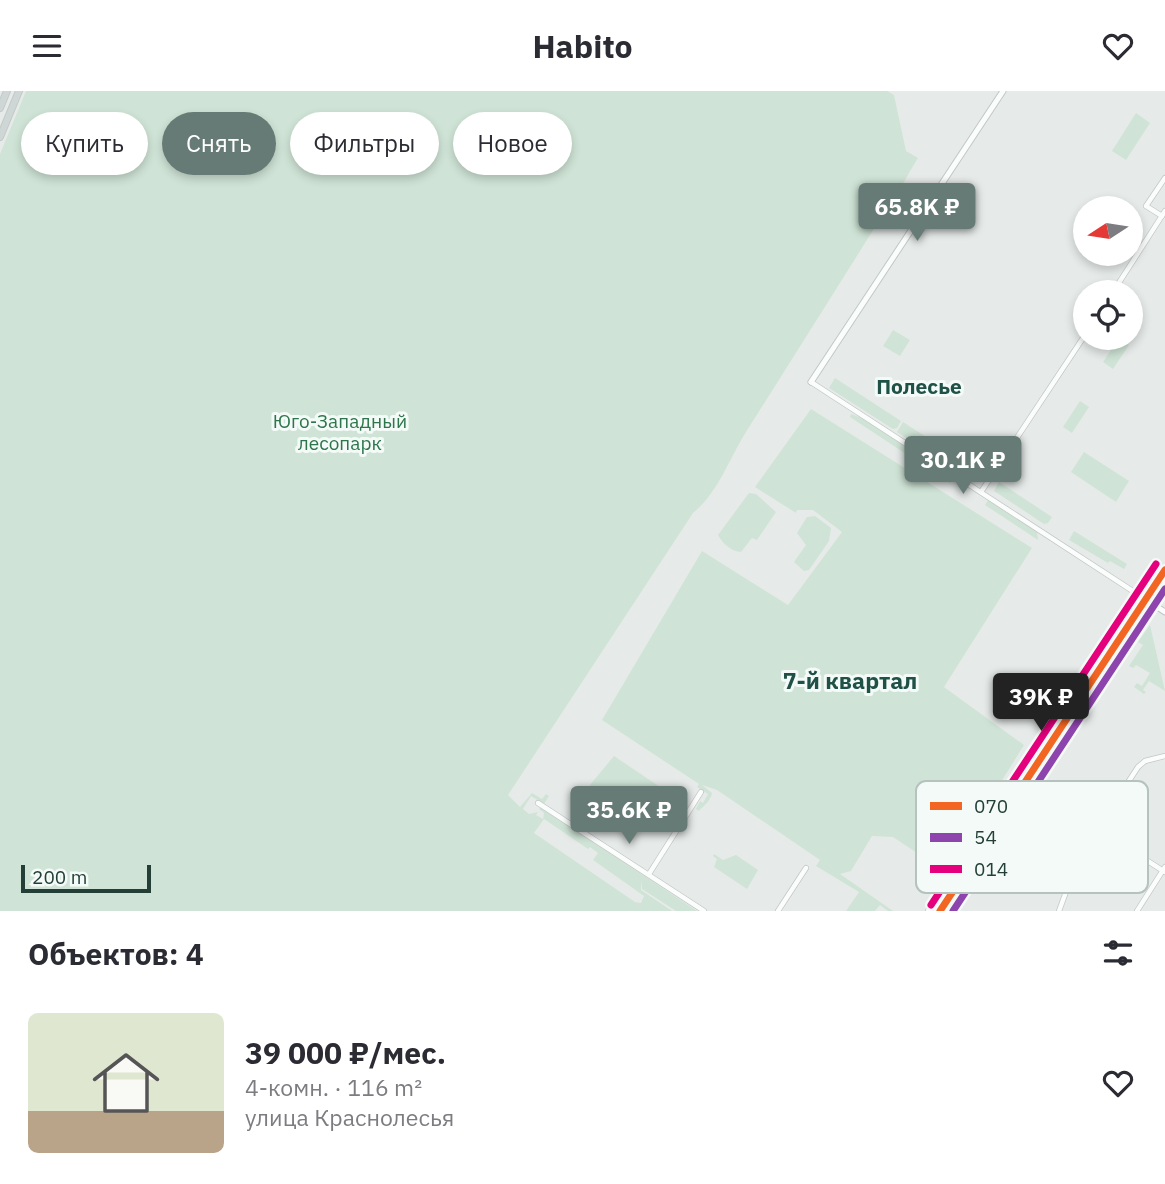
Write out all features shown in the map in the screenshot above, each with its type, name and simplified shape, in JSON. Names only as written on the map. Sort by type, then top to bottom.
[{"type":"main road","points":[[0,108],[7,91]]},
{"type":"main road","points":[[0,137],[19,91]]},
{"type":"street","points":[[1003,91],[811,382],[1165,612]]},
{"type":"street","points":[[1121,280],[1163,213],[1146,206],[1165,178]]},
{"type":"street","points":[[981,492],[1075,350]]},
{"type":"street","points":[[1026,781],[1165,570]]},
{"type":"street","points":[[1036,781],[1165,584]]},
{"type":"street","points":[[1014,781],[1104,646],[1119,641]]},
{"type":"street","points":[[1129,781],[1145,761],[1165,756]]},
{"type":"street","points":[[649,874],[701,792]]},
{"type":"street","points":[[538,803],[704,911]]},
{"type":"street","points":[[1137,911],[1164,870],[1148,860]]},
{"type":"street","points":[[778,911],[806,868]]},
{"type":"street","points":[[928,911],[940,893]]},
{"type":"street","points":[[940,911],[952,893]]},
{"type":"street","points":[[950,911],[962,893]]},
{"type":"street","points":[[1059,911],[1066,893]]},
{"type":"green space","name":"Юго-Западный лесопарк","points":[[26,91],[887,91],[894,95],[906,151],[918,158],[746,432],[716,486],[693,513],[508,795],[520,807],[532,793],[542,799],[546,794],[549,796],[544,804],[531,796],[523,809],[529,814],[538,812],[536,815],[543,819],[544,813],[539,809],[541,807],[697,911],[676,911],[642,889],[641,879],[641,890],[672,911],[0,911],[0,154]],"holes":[[[544,819],[588,849],[590,847],[598,853],[593,860],[644,896],[641,903],[635,902],[534,833]]]},
{"type":"green space","points":[[1136,113],[1150,123],[1126,160],[1112,151]]},
{"type":"green space","points":[[893,330],[910,340],[900,356],[883,346]]},
{"type":"green space","points":[[1111,350],[1126,350],[1113,369],[1103,362]]},
{"type":"green space","points":[[835,378],[901,421],[897,428],[893,429],[829,388]]},
{"type":"green space","points":[[1080,401],[1089,407],[1072,433],[1063,427]]},
{"type":"green space","points":[[811,409],[1032,548],[944,687],[1024,745],[1002,781],[916,781],[916,852],[893,837],[872,836],[851,871],[840,874],[893,911],[880,905],[875,911],[846,911],[859,892],[816,866],[820,860],[717,790],[702,785],[712,793],[709,801],[699,811],[696,809],[700,801],[703,803],[708,794],[697,787],[699,784],[602,720],[702,551],[788,605],[842,532],[813,510],[797,510],[796,513],[755,487]]},
{"type":"green space","points":[[851,414],[864,419],[953,478],[950,483],[850,417]]},
{"type":"green space","points":[[903,422],[963,461],[956,471],[897,432]]},
{"type":"green space","points":[[1084,452],[1129,481],[1116,502],[1071,472]]},
{"type":"green space","points":[[999,482],[1052,517],[1048,523],[1044,524],[994,491]]},
{"type":"green space","points":[[749,493],[756,494],[776,512],[757,540],[752,538],[741,552],[738,552],[728,547],[718,535]]},
{"type":"green space","points":[[988,500],[1037,532],[1038,540],[985,505]]},
{"type":"green space","points":[[815,516],[831,528],[829,541],[809,570],[804,571],[794,562],[806,545],[797,533],[807,517]]},
{"type":"green space","points":[[1074,531],[1127,564],[1124,569],[1110,561],[1108,563],[1069,540]]},
{"type":"green space","points":[[1150,625],[1165,691],[1149,681],[1143,690],[1146,692],[1144,694],[1134,687],[1137,683],[1142,686],[1150,673],[1136,665],[1133,668],[1129,666],[1143,645],[1138,642]]},
{"type":"green space","points":[[1063,710],[1066,712],[1019,781]]},
{"type":"green space","points":[[614,756],[663,789],[658,801],[640,789],[633,799],[651,813],[645,822],[641,823],[591,788],[590,785]]},
{"type":"green space","points":[[714,854],[723,860],[736,855],[758,870],[747,889],[714,867],[717,859]]},
{"type":"transit line","name":"014","points":[[1013,781],[1156,564]]},
{"type":"transit line","name":"070","points":[[1026,781],[1165,570]]},
{"type":"transit line","name":"54","points":[[1039,781],[1165,589]]},
{"type":"transit line","name":"014","points":[[931,905],[939,893]]},
{"type":"transit line","name":"070","points":[[940,911],[952,893]]},
{"type":"transit line","name":"54","points":[[953,911],[965,893]]},
{"type":"district","name":"Полесье","points":[[919,386]]},
{"type":"district","name":"7-й квартал","points":[[850,680]]}]
